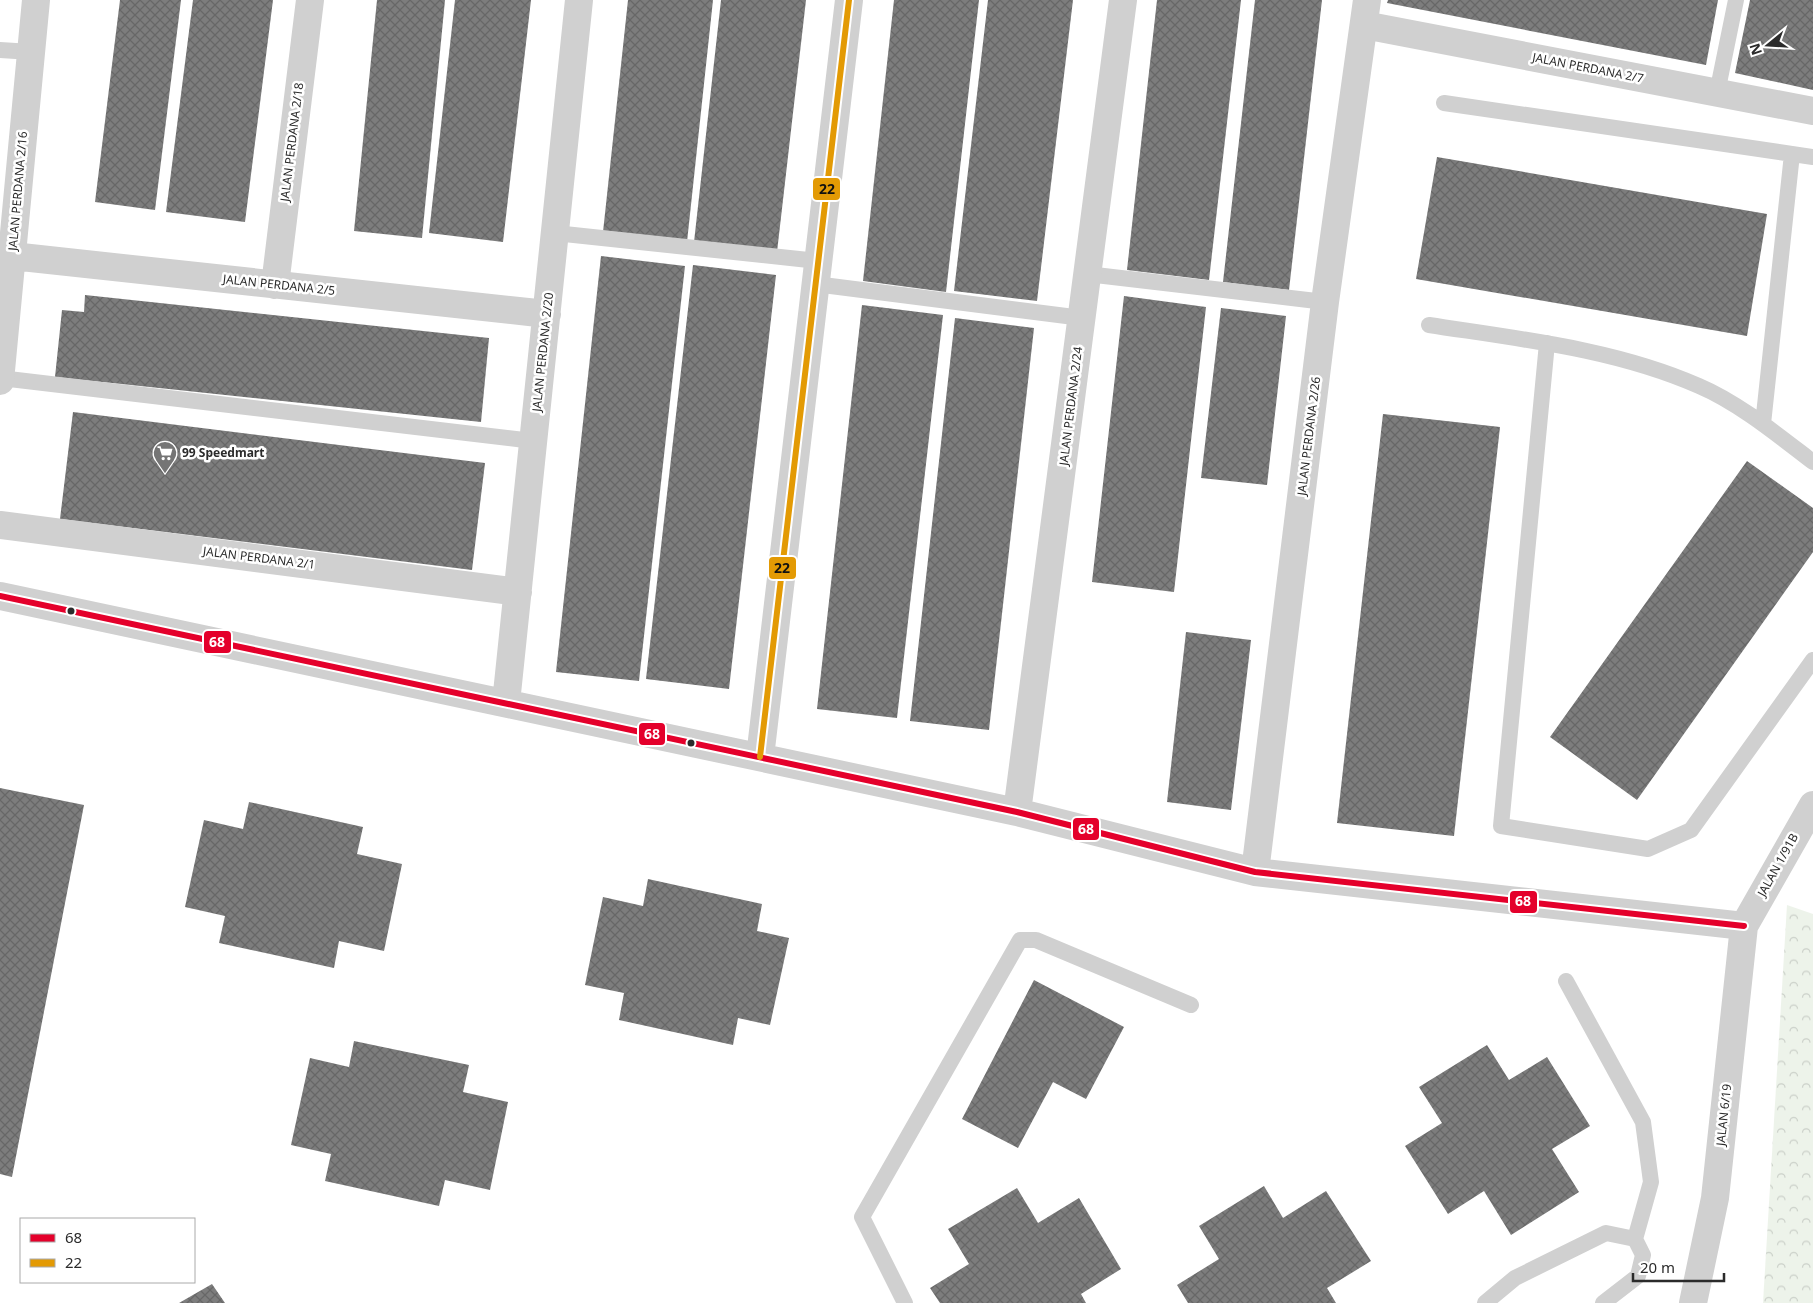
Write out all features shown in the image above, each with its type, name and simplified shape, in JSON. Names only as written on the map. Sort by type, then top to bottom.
[{"type":"street","name":"JALAN PERDANA 2/16","points":[[0,380],[36,0]]},
{"type":"street","name":"JALAN PERDANA 2/18","points":[[275,285],[310,0]]},
{"type":"street","name":"JALAN PERDANA 2/20","points":[[506,703],[579,0]]},
{"type":"street","points":[[760,757],[849,0]]},
{"type":"street","name":"JALAN PERDANA 2/24","points":[[1017,812],[1123,0]]},
{"type":"street","name":"JALAN PERDANA 2/7","points":[[1365,12],[1717,93],[1813,111]]},
{"type":"street","name":"JALAN PERDANA 2/26","points":[[1255,872],[1326,302],[1365,12]]},
{"type":"street","name":"JALAN PERDANA 2/5","points":[[12,256],[547,314]]},
{"type":"street","name":"JALAN PERDANA 2/1","points":[[0,525],[518,592]]},
{"type":"street","points":[[0,596],[1017,812],[1255,872],[1744,926]]},
{"type":"street","name":"JALAN 1/91B","points":[[1744,926],[1803,839],[1813,805]]},
{"type":"street","name":"JALAN 6/19","points":[[1693,1303],[1715,1198],[1744,926]]},
{"type":"lane","points":[[1717,93],[1736,0]]},
{"type":"lane","points":[[0,50],[31,52]]},
{"type":"lane","points":[[1444,104],[1813,157]]},
{"type":"lane","points":[[1763,424],[1792,154]]},
{"type":"lane","points":[[555,233],[817,273],[1082,318]]},
{"type":"lane","points":[[1088,274],[1326,302]]},
{"type":"lane","points":[[1429,325],[1547,343],[1644,365],[1693,383],[1763,424],[1813,462]]},
{"type":"lane","points":[[1547,343],[1502,826],[1648,849],[1691,830],[1813,660]]},
{"type":"lane","points":[[0,380],[534,441]]},
{"type":"lane","points":[[905,1303],[862,1217],[1020,940],[1036,940],[1191,1005]]},
{"type":"lane","points":[[1566,981],[1643,1122],[1651,1182],[1635,1239],[1643,1255],[1638,1276],[1603,1303]]},
{"type":"lane","points":[[1485,1303],[1515,1278],[1606,1233],[1635,1239]]},
{"type":"green space","points":[[1787,905],[1813,914],[1813,1303],[1763,1303]]},
{"type":"building","points":[[120,0],[181,0],[155,210],[95,202]]},
{"type":"building","points":[[193,0],[273,0],[245,222],[166,212]]},
{"type":"building","points":[[377,0],[445,0],[422,238],[354,231]]},
{"type":"building","points":[[455,0],[531,0],[503,242],[429,233]]},
{"type":"building","points":[[628,0],[713,0],[687,242],[603,232]]},
{"type":"building","points":[[721,0],[806,0],[777,252],[694,242]]},
{"type":"building","points":[[894,0],[979,0],[946,292],[863,281]]},
{"type":"building","points":[[988,0],[1073,0],[1037,301],[954,291]]},
{"type":"building","points":[[1157,0],[1241,0],[1209,280],[1127,270]]},
{"type":"building","points":[[1255,0],[1322,0],[1289,290],[1223,282]]},
{"type":"building","points":[[1388,0],[1718,0],[1706,65],[1387,3]]},
{"type":"building","points":[[1750,0],[1813,0],[1813,90],[1735,73]]},
{"type":"building","points":[[1437,157],[1767,214],[1747,336],[1416,279]]},
{"type":"building","points":[[601,256],[685,266],[639,681],[556,672]]},
{"type":"building","points":[[693,265],[776,275],[729,689],[646,679]]},
{"type":"building","points":[[85,295],[489,338],[481,422],[55,377],[62,310],[84,312]]},
{"type":"building","points":[[1124,296],[1206,307],[1174,592],[1092,582]]},
{"type":"building","points":[[862,305],[943,315],[897,718],[817,709]]},
{"type":"building","points":[[1221,308],[1286,316],[1267,485],[1201,478]]},
{"type":"building","points":[[955,318],[1034,328],[989,730],[910,721]]},
{"type":"building","points":[[73,412],[485,463],[472,570],[60,519]]},
{"type":"building","points":[[1383,414],[1500,427],[1454,836],[1337,823]]},
{"type":"building","points":[[1747,461],[1813,508],[1813,552],[1637,800],[1550,737]]},
{"type":"building","points":[[1186,632],[1251,640],[1231,810],[1167,802]]},
{"type":"building","points":[[0,788],[84,805],[12,1177],[0,1174]]},
{"type":"building","points":[[249,802],[363,827],[357,854],[402,864],[384,951],[339,941],[334,968],[219,943],[225,916],[185,907],[204,820],[243,829]]},
{"type":"building","points":[[648,879],[762,904],[757,931],[789,938],[770,1025],[738,1018],[733,1045],[619,1020],[624,993],[585,985],[603,897],[643,906]]},
{"type":"building","points":[[1034,980],[1124,1027],[1086,1099],[1053,1082],[1018,1148],[962,1119]]},
{"type":"building","points":[[354,1041],[469,1065],[463,1092],[508,1102],[490,1190],[445,1180],[439,1206],[325,1181],[331,1154],[291,1145],[310,1058],[349,1067]]},
{"type":"building","points":[[1487,1045],[1509,1080],[1547,1057],[1590,1126],[1552,1149],[1579,1192],[1511,1235],[1484,1191],[1448,1214],[1405,1146],[1442,1123],[1419,1087]]},
{"type":"building","points":[[1264,1186],[1283,1218],[1326,1191],[1371,1261],[1327,1288],[1336,1303],[1188,1303],[1177,1285],[1219,1259],[1199,1226]]},
{"type":"building","points":[[1017,1188],[1038,1223],[1079,1198],[1121,1269],[1081,1294],[1086,1303],[940,1303],[930,1288],[969,1264],[948,1229]]},
{"type":"building","points":[[212,1284],[225,1303],[179,1303]]},
{"type":"transit line","name":"22","points":[[760,757],[849,0]]},
{"type":"transit line","name":"68","points":[[0,596],[1017,812],[1255,872],[1744,926]]},
{"type":"place","name":"99 Speedmart","points":[[165,474]]}]
